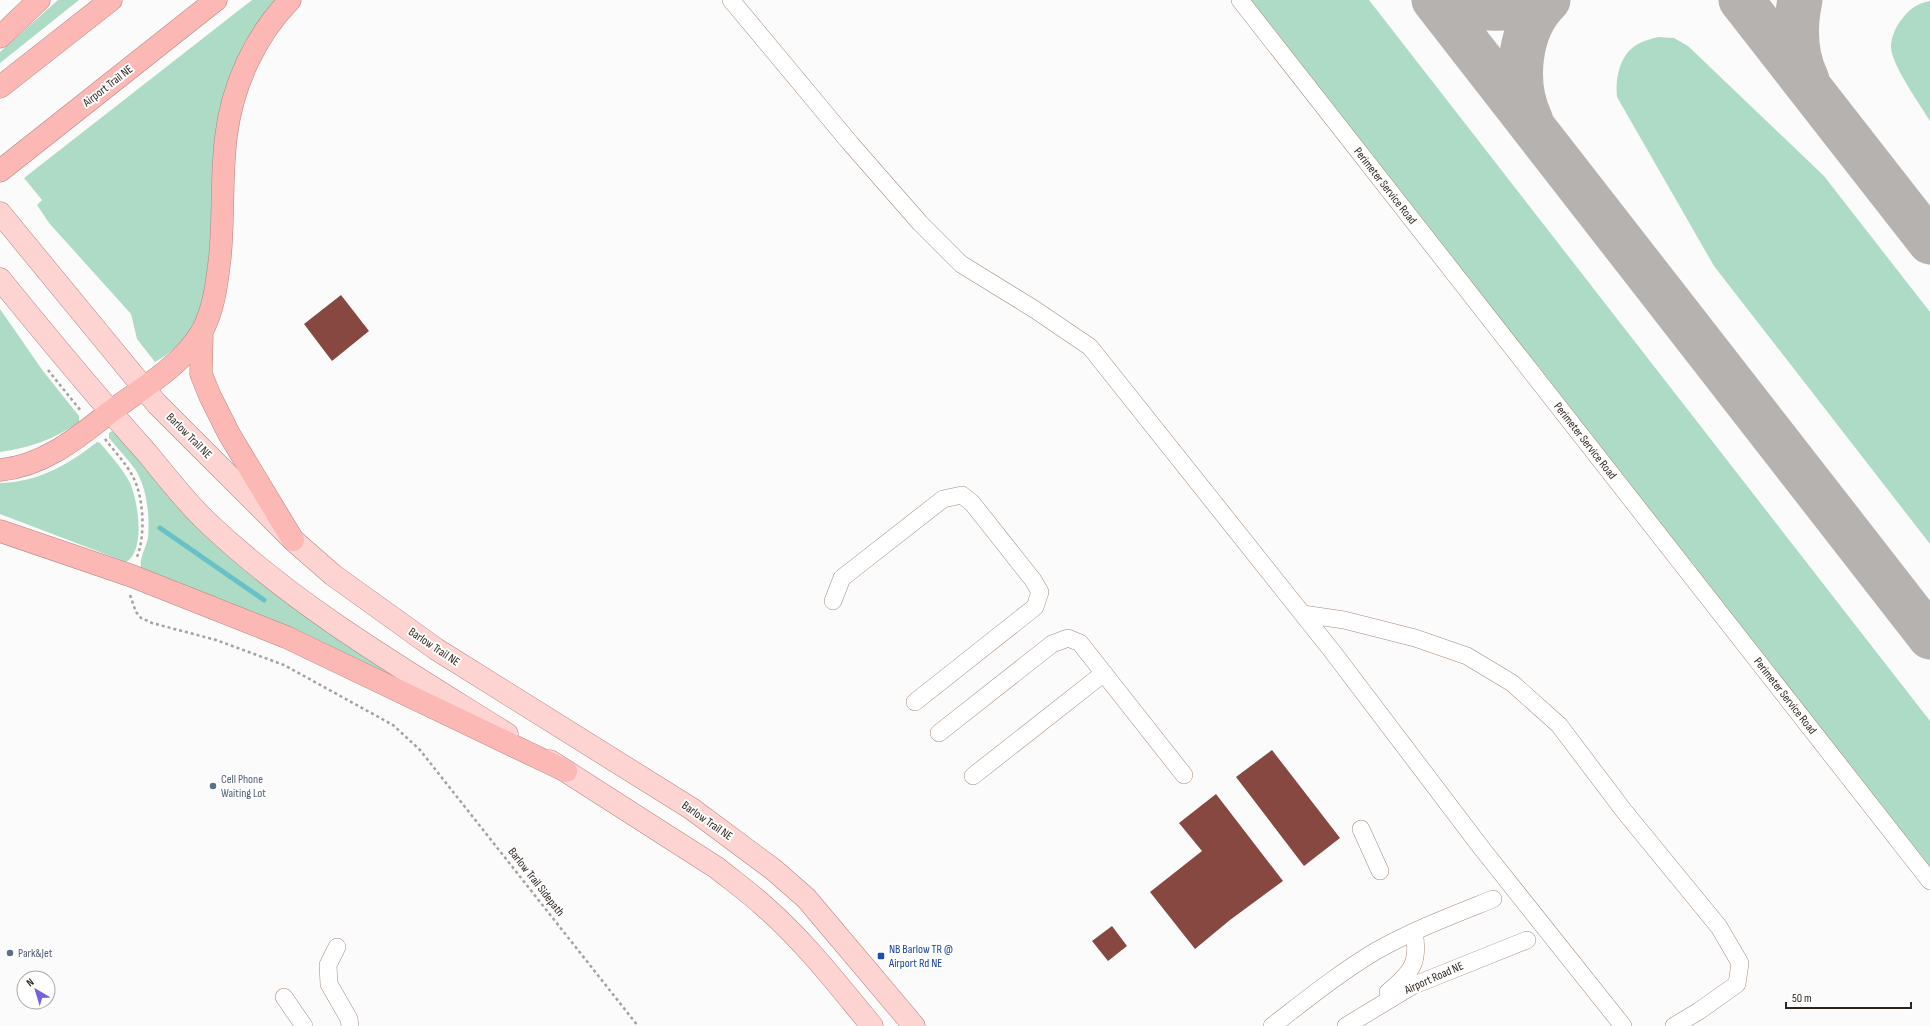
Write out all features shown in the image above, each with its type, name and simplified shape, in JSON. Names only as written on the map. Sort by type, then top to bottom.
[{"type":"highway","points":[[0,37],[39,0]]},
{"type":"highway","points":[[0,87],[111,0]]},
{"type":"highway","name":"Airport Trail NE","points":[[0,171],[216,0]]},
{"type":"highway","points":[[0,470],[11,469],[33,462],[56,452],[180,360],[202,332],[210,313],[217,282],[222,242],[226,136],[234,101],[249,56],[269,24],[290,0]]},
{"type":"highway","points":[[202,332],[202,374],[210,396],[229,434],[293,540]]},
{"type":"highway","points":[[0,531],[132,576],[286,637],[566,771]]},
{"type":"main road","name":"Barlow Trail NE","points":[[5,219],[142,387],[293,540],[333,575],[436,649],[692,810],[774,870],[806,898],[914,1026]]},
{"type":"main road","points":[[0,279],[110,412],[205,520],[286,588],[393,663],[566,771],[717,868],[765,907],[814,957],[872,1026]]},
{"type":"street","points":[[731,0],[819,107],[915,218],[961,264],[1034,309],[1090,347],[1303,614],[1483,850],[1623,1026]]},
{"type":"street","name":"Perimeter Service Road","points":[[1240,0],[1930,881]]},
{"type":"street","points":[[833,601],[842,578],[943,499],[962,495],[972,503],[1033,580],[1040,592],[1035,607],[915,702]]},
{"type":"street","points":[[1303,614],[1344,620],[1415,638],[1467,656],[1512,683],[1559,725],[1624,811],[1719,927],[1740,963],[1737,984],[1699,1011],[1674,1026]]},
{"type":"street","points":[[939,733],[1052,644],[1068,638],[1080,643],[1184,775]]},
{"type":"street","points":[[973,776],[1104,673]]},
{"type":"street","points":[[1361,829],[1380,871]]},
{"type":"street","points":[[1272,1026],[1344,972],[1376,951],[1414,932],[1493,899]]},
{"type":"street","points":[[1346,1026],[1410,972],[1416,957],[1417,947],[1414,932]]},
{"type":"street","name":"Airport Road NE","points":[[1346,1026],[1412,986],[1527,940]]},
{"type":"street","points":[[337,947],[328,965],[329,984],[349,1020],[350,1026]]},
{"type":"street","points":[[284,997],[304,1026]]},
{"type":"path","points":[[104,439],[133,476],[138,488],[142,544],[134,564]]},
{"type":"path","name":"Barlow Trail Sidepath","points":[[129,589],[132,604],[141,618],[152,623],[216,640],[284,665],[392,725],[420,750],[638,1026]]},
{"type":"green space","points":[[58,0],[79,0],[0,63],[0,52]]},
{"type":"green space","points":[[252,0],[275,0],[246,40],[235,64],[213,249],[204,299],[197,319],[188,334],[169,353],[155,362],[137,339],[131,314],[49,223],[37,205],[42,200],[24,178]]},
{"type":"green space","points":[[1250,0],[1369,0],[1930,721],[1930,871]]},
{"type":"green space","points":[[1930,1],[1930,121],[1901,74],[1892,54],[1891,47],[1894,32],[1905,15],[1918,5]]},
{"type":"green space","points":[[1658,37],[1674,38],[1688,46],[1824,176],[1930,312],[1930,544],[1714,266],[1617,97],[1618,74],[1623,59],[1633,47],[1642,42]]},
{"type":"green space","points":[[0,309],[43,371],[79,416],[79,422],[61,433],[41,442],[0,452]]},
{"type":"green space","points":[[112,431],[399,677],[397,680],[295,632],[141,568],[141,561],[149,530],[147,502],[142,484],[135,469],[109,438],[109,433]]},
{"type":"green space","points":[[97,442],[100,443],[124,473],[130,483],[136,501],[138,513],[138,537],[136,548],[132,556],[126,562],[0,514],[0,483],[14,482],[40,476],[52,471],[75,458]]},
{"type":"building","points":[[341,295],[369,331],[332,361],[304,324]]},
{"type":"building","points":[[1272,750],[1340,838],[1304,866],[1236,777]]},
{"type":"building","points":[[1216,794],[1283,881],[1230,920],[1195,949],[1150,892],[1202,851],[1179,823]]},
{"type":"building","points":[[1112,926],[1127,946],[1108,961],[1092,941]]},
{"type":"waterway","points":[[160,528],[264,600]]},
{"type":"taxiway","points":[[1434,0],[1930,637]]},
{"type":"taxiway","points":[[1452,0],[1484,8],[1505,8],[1526,4],[1536,0]]},
{"type":"taxiway","points":[[1531,121],[1525,106],[1522,91],[1522,58],[1525,41],[1530,26],[1538,12],[1548,0]]},
{"type":"taxiway","points":[[1741,0],[1930,242]]},
{"type":"taxiway","points":[[1800,0],[1796,31],[1800,61],[1807,80]]},
{"type":"place","name":"Cell Phone Waiting Lot","points":[[213,786]]},
{"type":"place","name":"Park&Jet","points":[[10,953]]},
{"type":"place","name":"NB Barlow TR @ Airport Rd NE","points":[[881,956]]}]
